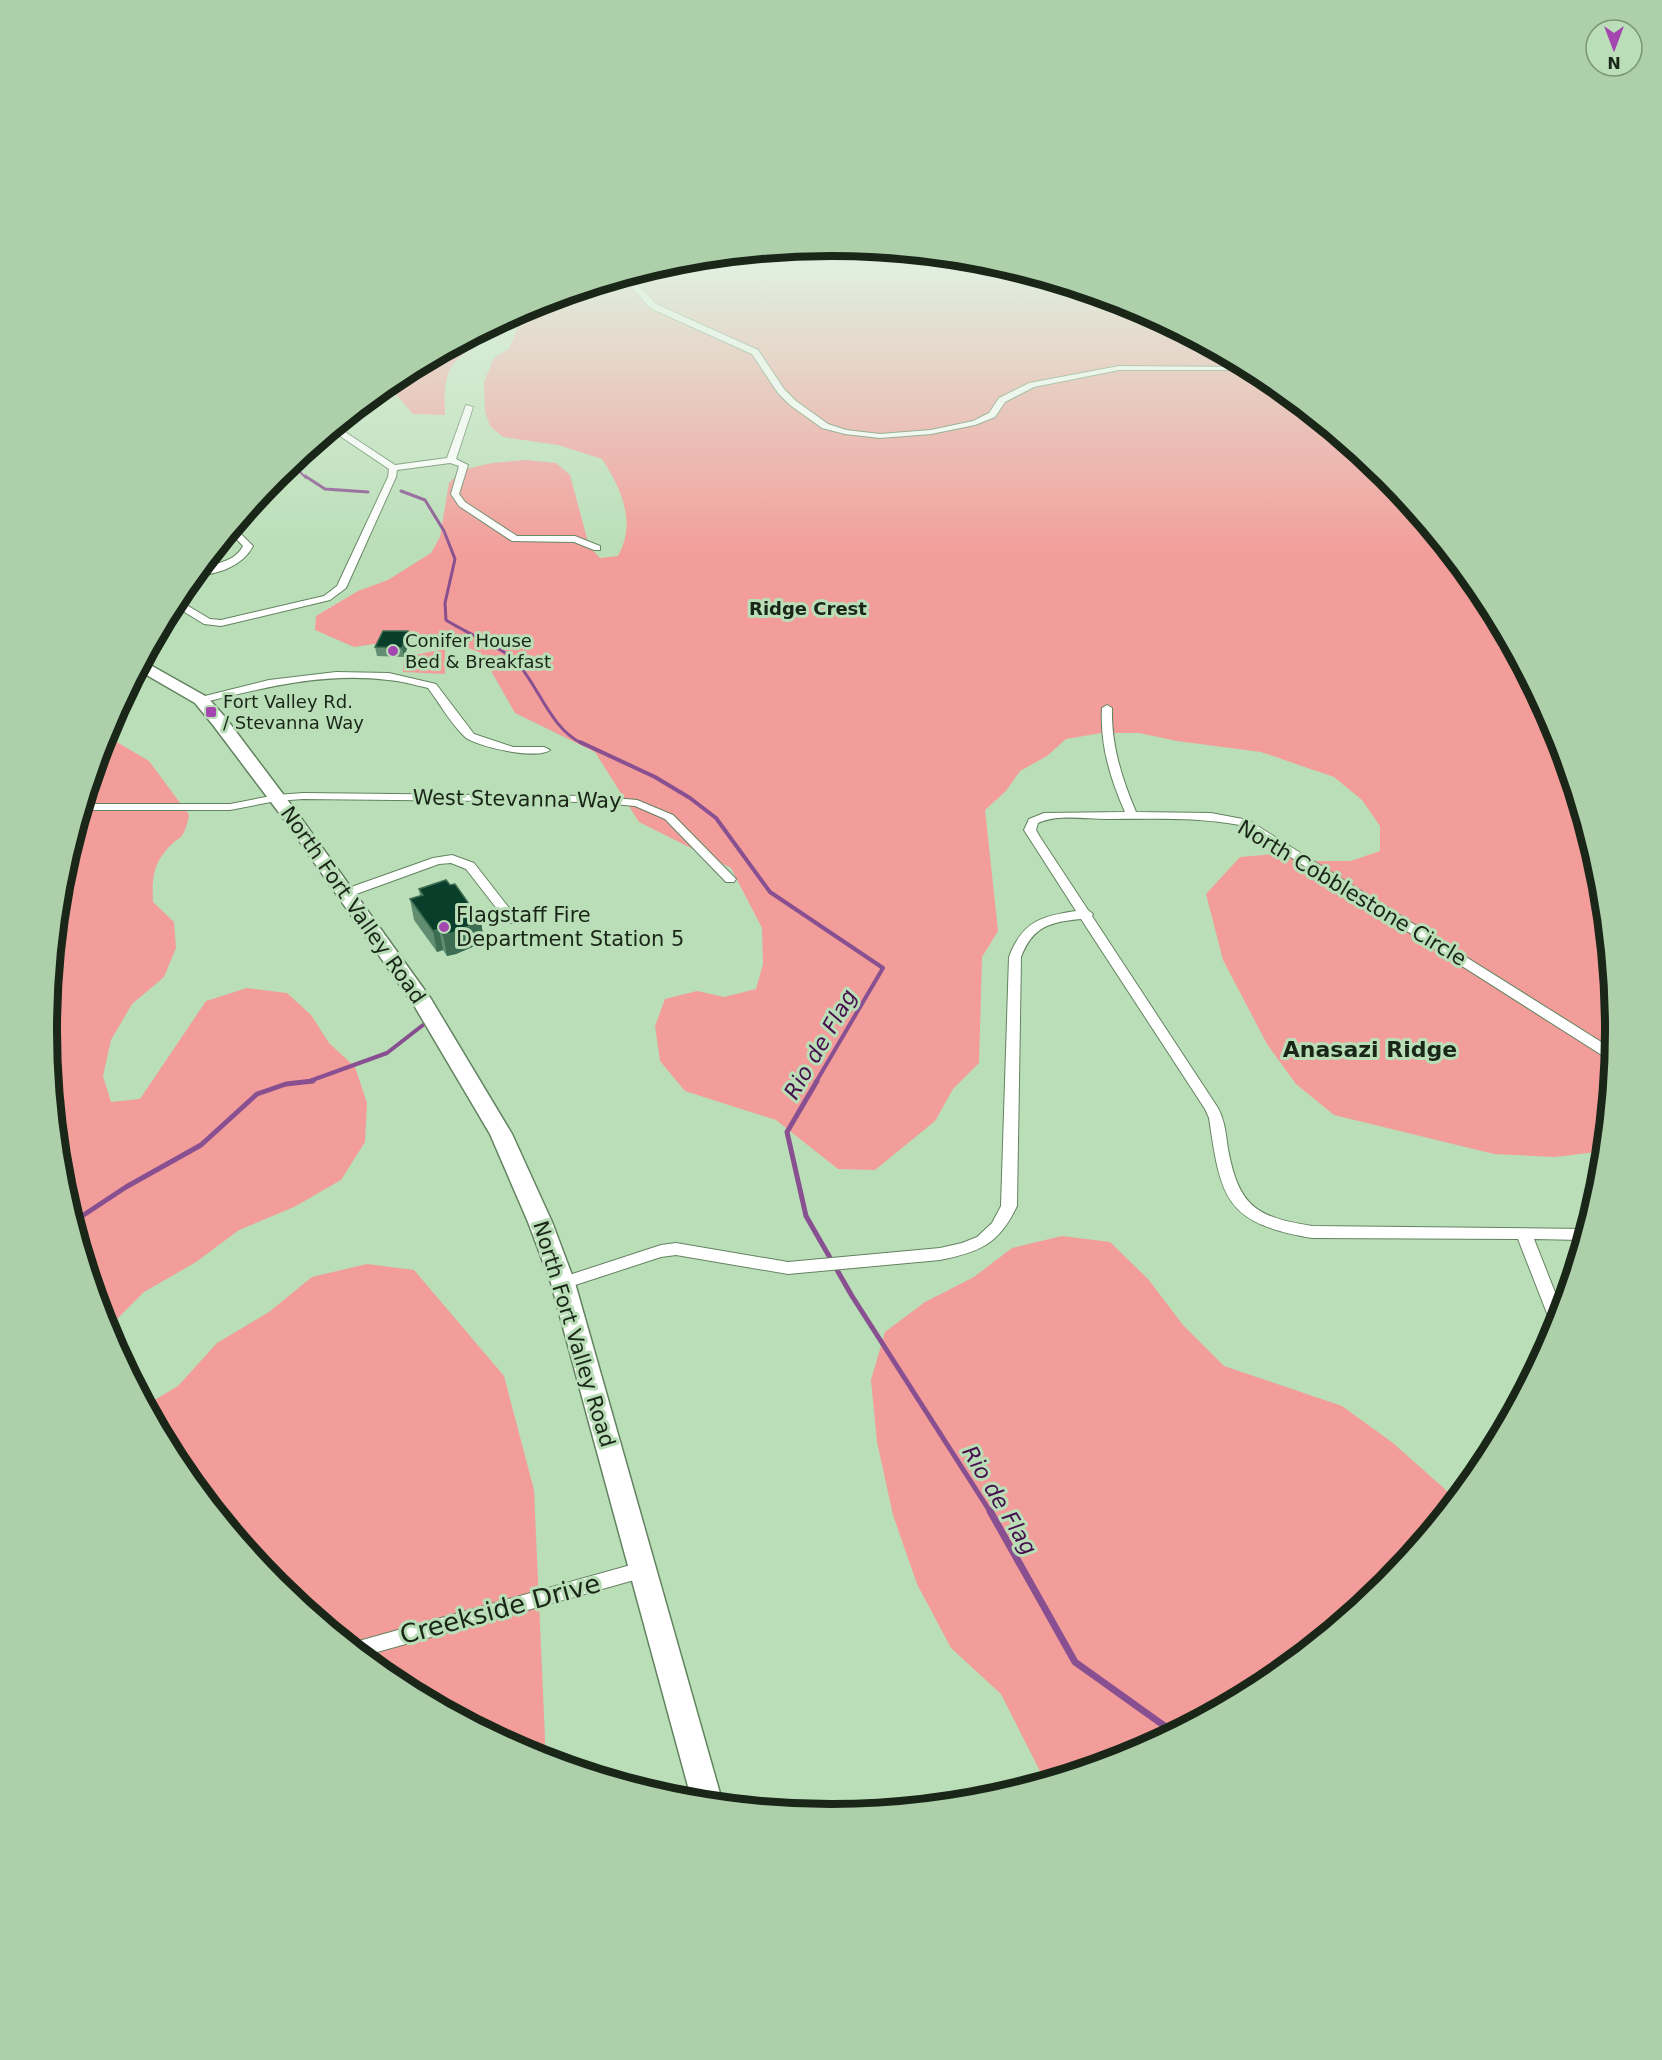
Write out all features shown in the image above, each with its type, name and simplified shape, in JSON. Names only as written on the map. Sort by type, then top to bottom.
[{"type":"main road","name":"North Fort Valley Road","points":[[147,669],[201,700],[239,746],[423,1004],[485,1103],[540,1222],[563,1283],[645,1569],[706,1793]]},
{"type":"street","points":[[763,364],[781,391],[793,403],[825,426],[845,432],[880,436],[975,423],[992,415],[1002,400],[1032,385],[1119,368],[1233,369]]},
{"type":"street","points":[[452,460],[469,407]]},
{"type":"street","points":[[340,433],[393,468],[452,460],[464,465],[455,488],[455,495],[462,504],[515,539],[575,539],[597,548]]},
{"type":"street","points":[[183,607],[208,622],[232,622],[336,594],[346,578],[392,477],[393,468]]},
{"type":"street","points":[[209,570],[229,564],[245,554],[248,546],[237,534]]},
{"type":"street","points":[[201,700],[268,681],[307,677],[383,676],[432,686],[470,736],[512,750],[544,750]]},
{"type":"street","points":[[1107,708],[1105,729],[1125,800],[1132,815]]},
{"type":"street","name":"West Stevanna Way","points":[[90,807],[230,807],[276,798],[327,796],[591,799],[637,803],[669,817],[730,879]]},
{"type":"street","name":"North Cobblestone Circle","points":[[1578,1233],[1312,1232],[1288,1230],[1252,1214],[1229,1188],[1216,1118],[1211,1108],[1034,837],[1030,830],[1033,821],[1044,816],[1132,815],[1211,816],[1244,822],[1604,1050]]},
{"type":"street","points":[[344,894],[437,861],[452,859],[470,866],[512,920]]},
{"type":"street","points":[[563,1283],[661,1251],[676,1249],[789,1268],[963,1250],[983,1242],[1002,1225],[1009,1206],[1015,957],[1020,939],[1032,926],[1058,918],[1086,914]]},
{"type":"street","points":[[1524,1234],[1553,1308]]},
{"type":"street","name":"Creekside Drive","points":[[364,1647],[645,1569]]},
{"type":"shaded area","points":[[437,364],[454,364],[445,386],[445,415],[413,414],[394,392]]},
{"type":"shaded area","points":[[491,364],[1225,364],[1261,386],[1341,448],[1413,520],[1445,559],[1475,600],[1501,643],[1546,734],[1579,830],[1598,929],[1605,1030],[1603,1081],[1595,1152],[1555,1157],[1494,1154],[1334,1115],[1296,1084],[1267,1044],[1223,960],[1206,894],[1240,857],[1274,854],[1309,861],[1351,861],[1380,851],[1380,826],[1362,800],[1334,777],[1261,752],[1177,741],[1139,733],[1101,733],[1066,739],[1047,756],[1020,771],[1006,791],[985,810],[998,931],[982,957],[979,1063],[953,1089],[935,1121],[875,1170],[838,1169],[776,1120],[685,1091],[660,1061],[655,1026],[665,999],[697,991],[724,997],[756,989],[763,964],[762,928],[731,868],[639,822],[595,752],[515,713],[481,653],[435,635],[354,647],[315,630],[316,616],[358,591],[388,580],[431,553],[440,537],[449,483],[462,470],[492,463],[526,460],[556,463],[570,475],[589,546],[600,558],[618,556],[624,543],[626,518],[620,493],[602,459],[558,445],[503,437],[490,426],[485,412],[484,382]]},
{"type":"shaded area","points":[[445,649],[445,674],[403,672],[404,657]]},
{"type":"shaded area","points":[[114,740],[149,761],[189,815],[185,831],[160,858],[153,883],[153,902],[174,922],[176,948],[164,977],[132,1004],[111,1040],[103,1076],[111,1102],[140,1099],[206,1001],[247,988],[287,993],[311,1015],[329,1043],[355,1067],[367,1103],[365,1142],[341,1180],[294,1207],[239,1230],[196,1262],[144,1292],[114,1322],[83,1230],[72,1181],[59,1081],[57,1030],[59,979],[72,879],[83,830]]},
{"type":"shaded area","points":[[1062,1236],[1110,1242],[1148,1279],[1183,1325],[1224,1366],[1342,1406],[1393,1443],[1450,1494],[1413,1540],[1378,1577],[1341,1612],[1261,1674],[1173,1724],[1127,1745],[1042,1775],[1001,1694],[951,1648],[917,1584],[893,1515],[877,1442],[871,1380],[885,1332],[925,1302],[974,1277],[1012,1248]]},
{"type":"shaded area","points":[[367,1264],[414,1270],[504,1376],[534,1490],[544,1749],[489,1724],[401,1674],[321,1612],[249,1540],[217,1501],[187,1460],[153,1401],[178,1386],[217,1343],[269,1312],[312,1277]]},
{"type":"building","points":[[383,631],[408,631],[402,648],[375,647]]},
{"type":"building","points":[[446,880],[450,885],[455,884],[481,921],[443,935],[439,929],[433,931],[410,899],[423,895],[419,889]]},
{"type":"waterway","name":"Rio de Flag","points":[[298,470],[306,478]]},
{"type":"waterway","name":"Rio de Flag","points":[[305,476],[325,489],[368,492]]},
{"type":"waterway","name":"Rio de Flag","points":[[401,491],[425,500],[444,531],[455,559],[445,603],[446,620],[514,659],[523,669],[561,728],[583,744]]},
{"type":"waterway","name":"Rio de Flag","points":[[580,742],[655,777],[690,798],[716,818],[770,892],[883,968],[816,1082]]},
{"type":"waterway","points":[[308,1082],[387,1053],[423,1025]]},
{"type":"waterway","points":[[308,1082],[313,1081]]},
{"type":"waterway","name":"Rio de Flag","points":[[817,1081],[787,1132],[806,1216],[852,1296],[991,1513]]},
{"type":"waterway","points":[[80,1217],[126,1187],[201,1145],[257,1094],[286,1084],[308,1082]]},
{"type":"waterway","name":"Rio de Flag","points":[[990,1511],[1075,1662],[1166,1727]]},
{"type":"place","name":"Conifer House Bed & Breakfast","points":[[393,651]]},
{"type":"place","name":"Fort Valley Rd. / Stevanna Way","points":[[211,712]]},
{"type":"place","name":"Flagstaff Fire Department Station 5","points":[[444,927]]},
{"type":"district","name":"Ridge Crest","points":[[808,609]]},
{"type":"district","name":"Anasazi Ridge","points":[[1370,1049]]}]
